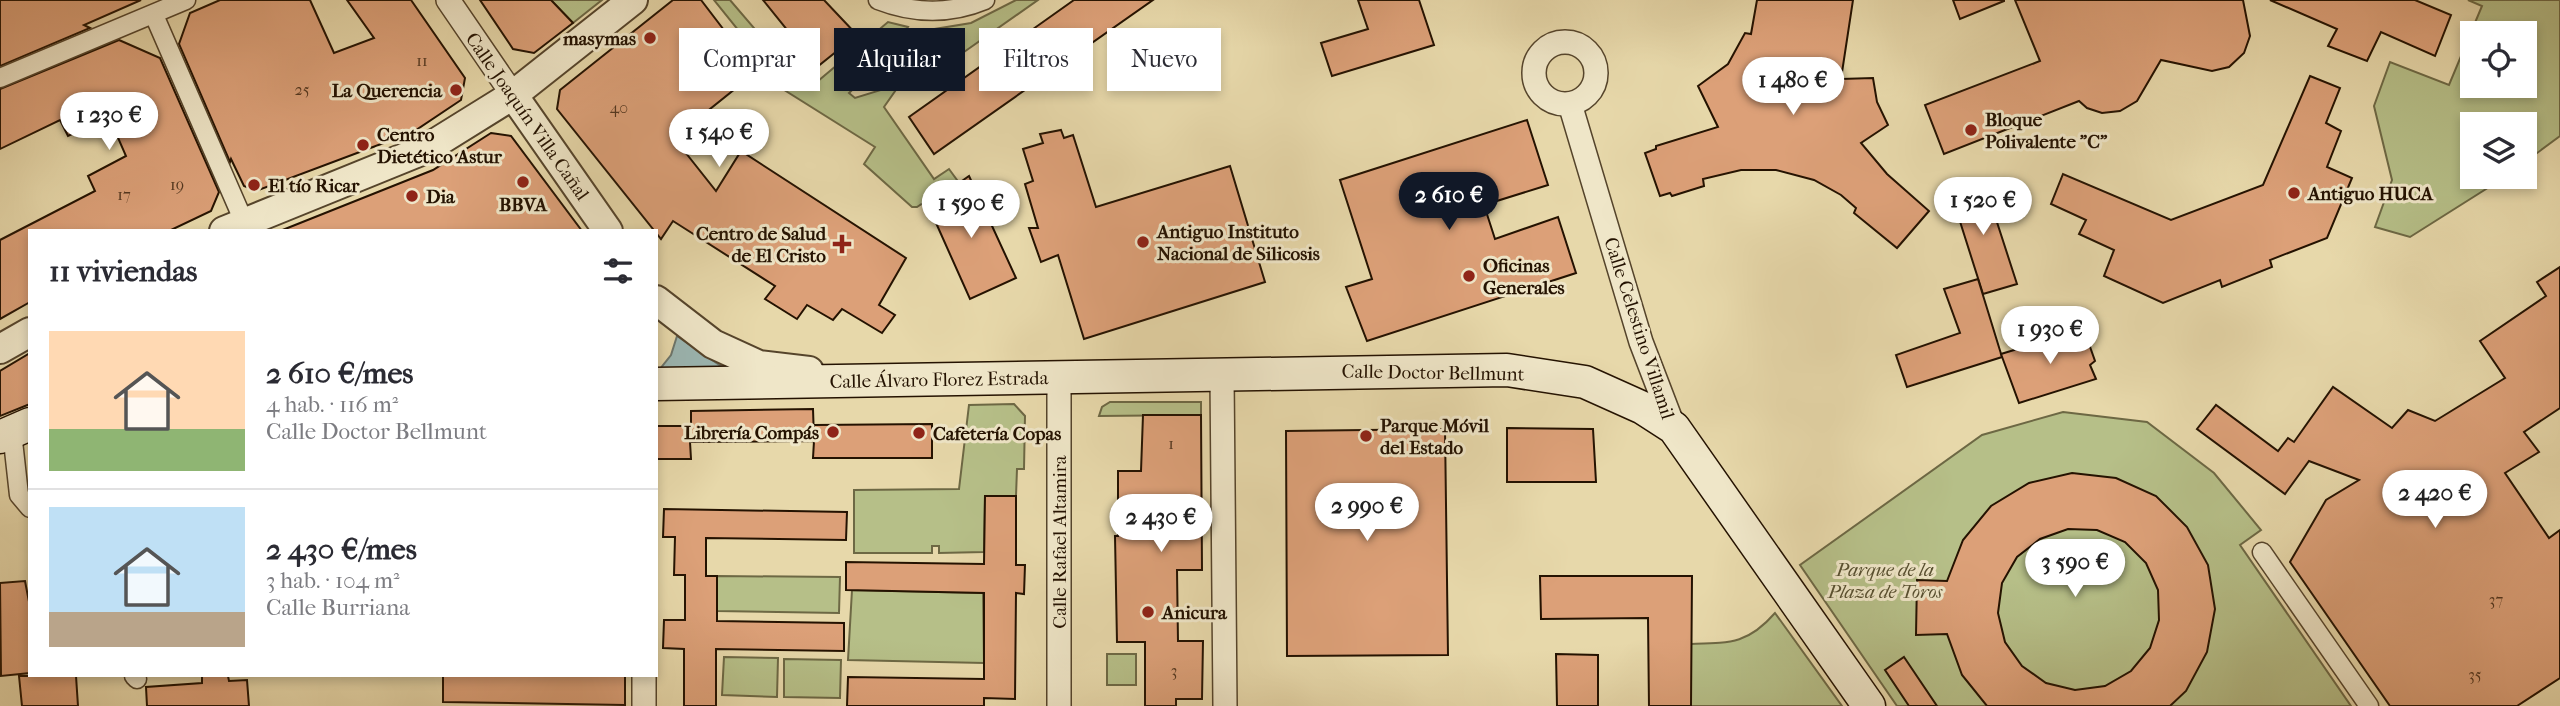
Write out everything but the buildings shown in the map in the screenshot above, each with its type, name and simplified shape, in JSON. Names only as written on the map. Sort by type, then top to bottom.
[{"type":"main road","name":"Calle Doctor Bellmunt","points":[[1222,376],[1311,371],[1507,370],[1585,382],[1643,408],[1674,428]]},
{"type":"main road","name":"Calle Álvaro Florez Estrada","points":[[658,384],[1222,376]]},
{"type":"main road","name":"Calle Celestino Villamil","points":[[1674,428],[1869,706]]},
{"type":"street","points":[[0,78],[187,0]]},
{"type":"street","name":"Calle Joaquín Villa Cañal","points":[[448,0],[607,229]]},
{"type":"street","points":[[154,15],[239,228],[426,149],[513,95],[633,0]]},
{"type":"street","points":[[878,0],[900,7],[943,12],[985,0]]},
{"type":"street","name":"Calle Celestino Villamil","points":[[1570,104],[1640,342],[1674,428]]},
{"type":"street","points":[[658,302],[713,344],[759,365],[870,379]]},
{"type":"street","points":[[0,349],[28,333]]},
{"type":"street","points":[[1222,376],[1225,706]]},
{"type":"street","name":"Calle Rafael Altamira","points":[[1059,377],[1059,706]]},
{"type":"street","points":[[14,431],[19,495],[28,506]]},
{"type":"street","points":[[2262,552],[2369,706]]},
{"type":"street","points":[[644,706],[645,677]]},
{"type":"green space","points":[[551,0],[602,0],[573,23]]},
{"type":"green space","points":[[714,0],[730,0],[754,28],[737,28]]},
{"type":"green space","points":[[1016,0],[1038,0],[998,28],[979,28],[979,41],[965,51],[965,28],[941,28],[971,23]]},
{"type":"green space","points":[[2468,0],[2560,0],[2560,136],[2537,153],[2537,112],[2460,112],[2460,189],[2486,189],[2410,237],[2375,227],[2392,180],[2374,106],[2390,62],[2449,85],[2460,59],[2460,98],[2537,98],[2537,21],[2476,21],[2482,6]]},
{"type":"green space","points":[[888,22],[907,28],[881,28]]},
{"type":"green space","points":[[834,68],[834,91],[851,91],[849,93],[855,98],[878,91],[895,91],[884,107],[934,179],[949,169],[957,180],[917,207],[912,207],[864,164],[875,147],[786,91],[820,91],[820,79]]},
{"type":"green space","points":[[1110,402],[1201,402],[1201,415],[1099,416],[1102,407]]},
{"type":"green space","points":[[1014,404],[1025,416],[1024,469],[1017,469],[1016,496],[985,496],[984,552],[939,553],[939,546],[932,546],[932,553],[854,553],[854,490],[959,489],[969,405]]},
{"type":"green space","name":"Parque de la Plaza de Toros","points":[[2063,412],[2147,422],[2214,473],[2261,530],[2240,545],[2351,706],[1897,706],[1800,565],[1982,435]]},
{"type":"green space","points":[[717,576],[840,577],[839,613],[717,611]]},
{"type":"green space","points":[[852,590],[983,593],[984,663],[848,660]]},
{"type":"green space","points":[[1775,613],[1842,706],[1691,706],[1691,644],[1738,640],[1756,631]]},
{"type":"green space","points":[[1107,654],[1136,654],[1136,685],[1107,685]]},
{"type":"green space","points":[[724,657],[778,658],[777,697],[722,695]]},
{"type":"green space","points":[[784,659],[841,660],[840,698],[784,697]]},
{"type":"water","points":[[677,336],[728,371],[658,374],[671,355]]},
{"type":"place","name":"masymas","points":[[650,38]]},
{"type":"place","name":"La Querencia","points":[[456,90]]},
{"type":"place","name":"Bloque Polivalente \"C\"","points":[[1971,130]]},
{"type":"place","name":"Centro Dietético Astur","points":[[363,145]]},
{"type":"place","name":"BBVA","points":[[523,182]]},
{"type":"place","name":"El tío Ricar","points":[[254,185]]},
{"type":"place","name":"Antiguo HUCA","points":[[2294,193]]},
{"type":"place","name":"Dia","points":[[412,196]]},
{"type":"place","name":"Antiguo Instituto Nacional de Silicosis","points":[[1143,242]]},
{"type":"place","name":"Centro de Salud de El Cristo","points":[[842,244]]},
{"type":"place","name":"Oficinas Generales","points":[[1469,276]]},
{"type":"place","name":"Librería Compás","points":[[833,432]]},
{"type":"place","name":"Cafetería Copas","points":[[919,433]]},
{"type":"place","name":"Parque Móvil del Estado","points":[[1366,436]]},
{"type":"place","name":"Anicura","points":[[1148,612]]}]
